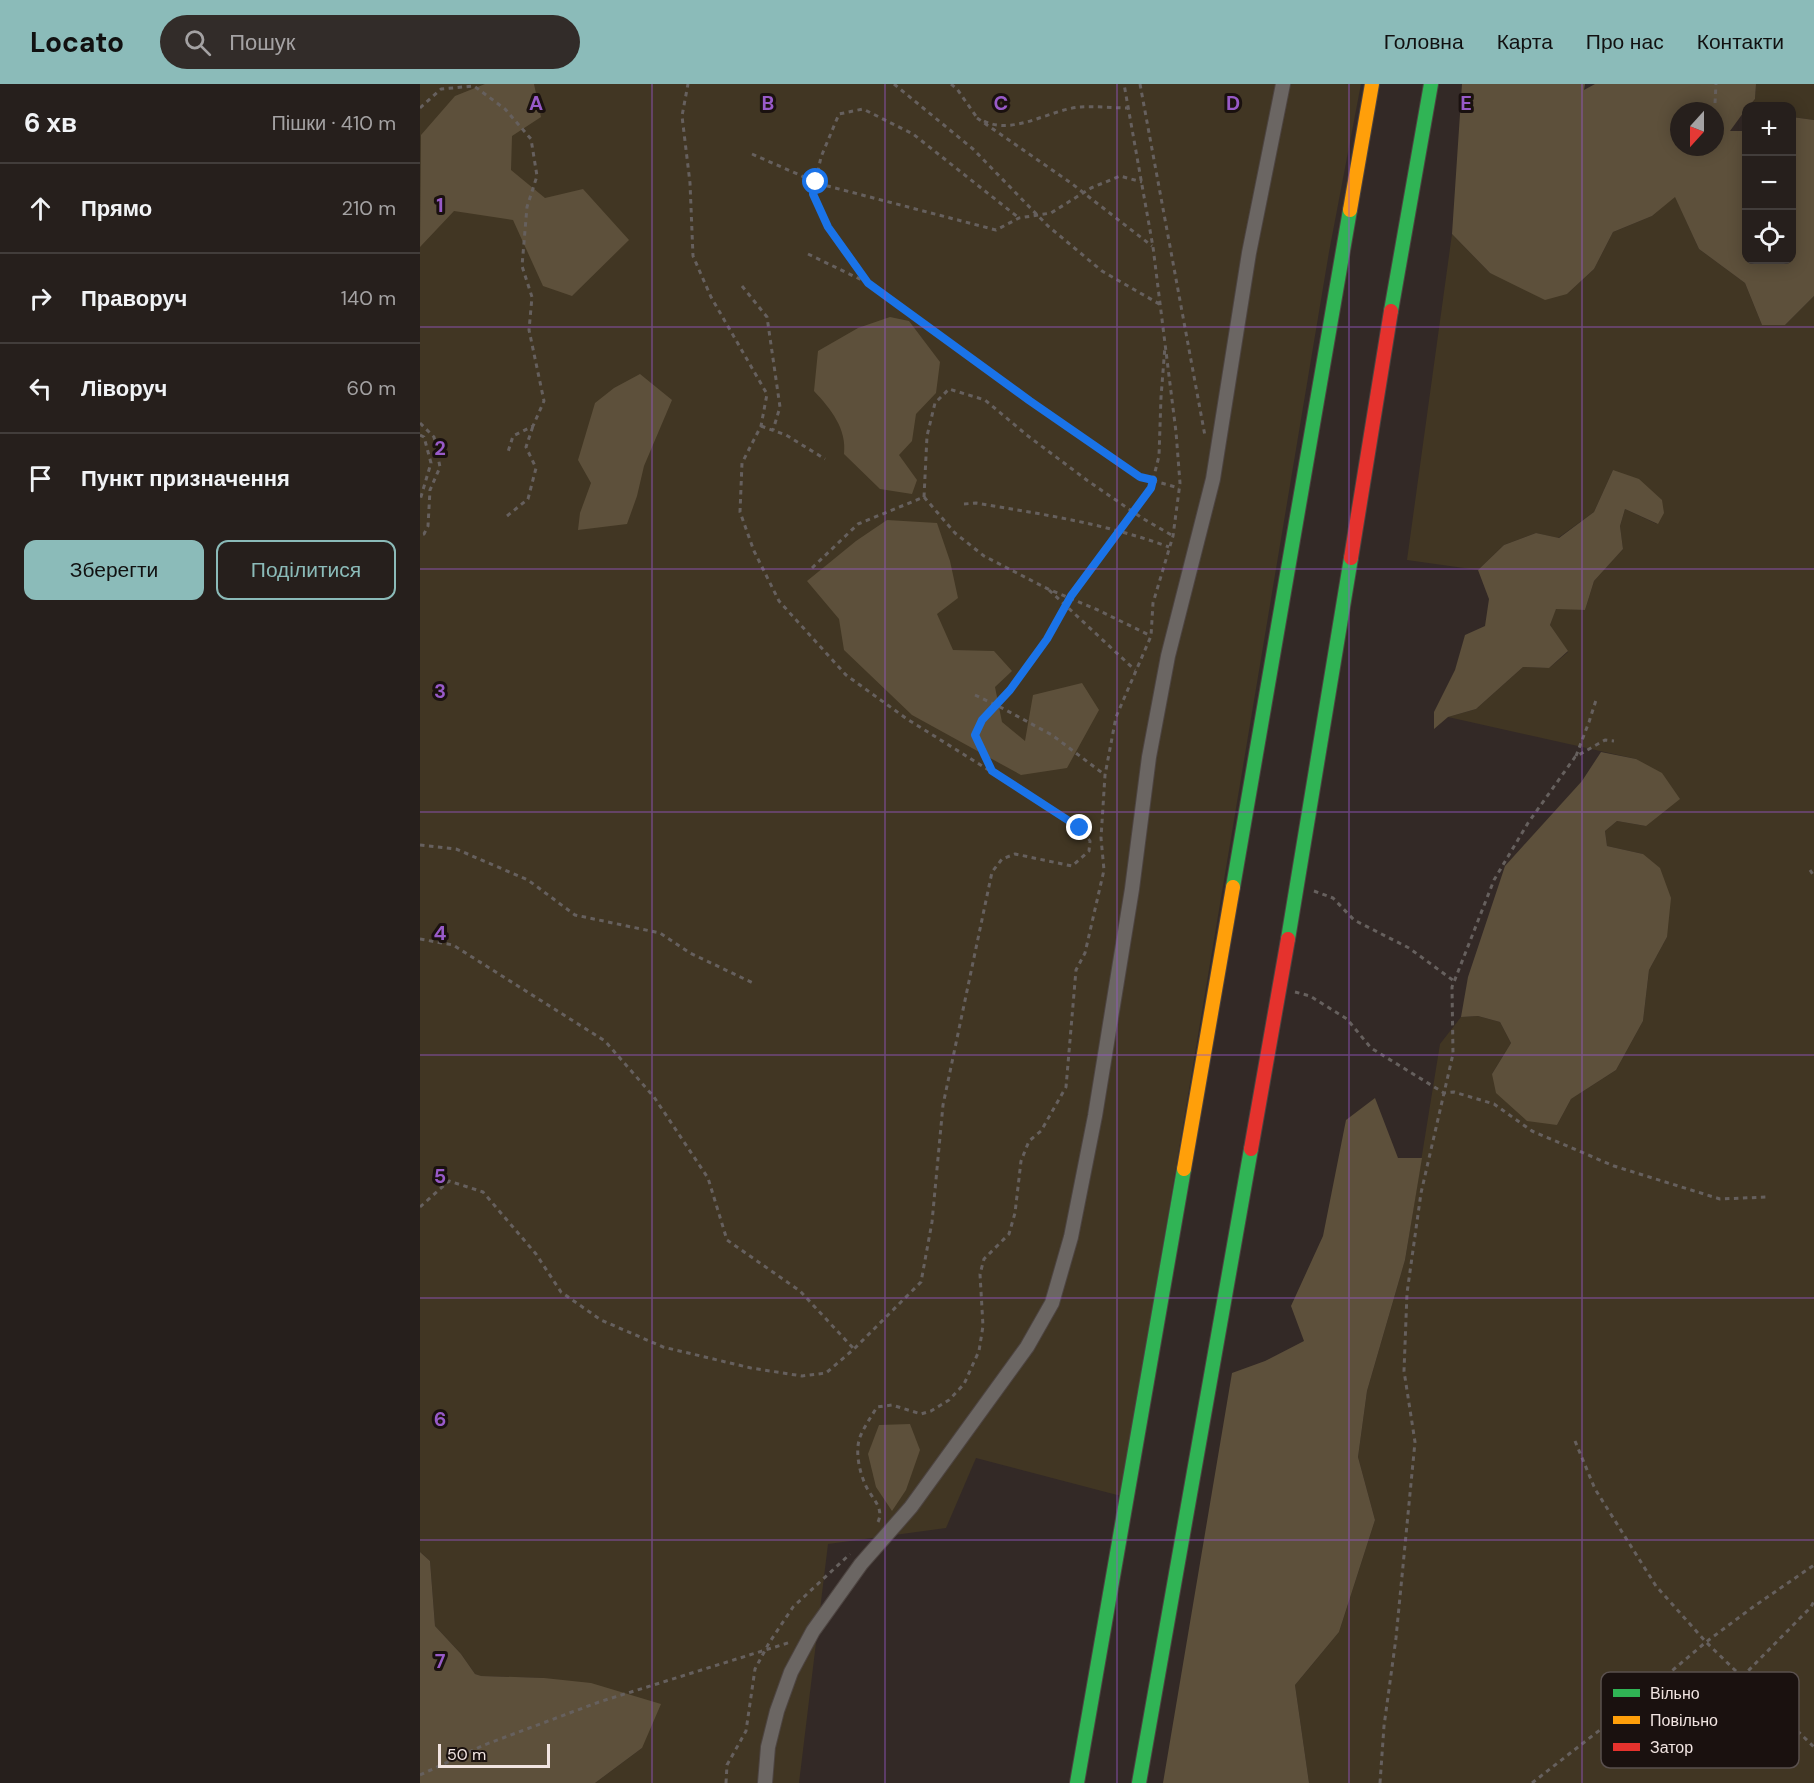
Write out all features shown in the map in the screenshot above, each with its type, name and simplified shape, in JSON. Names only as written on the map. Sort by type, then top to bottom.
[{"type":"main road","points":[[1077,1783],[1372,84]]},
{"type":"main road","points":[[1139,1783],[1297,885],[1408,208],[1431,84]]},
{"type":"street","points":[[765,1783],[768,1747],[777,1711],[791,1672],[813,1631],[861,1564],[918,1498],[1027,1347],[1052,1303],[1071,1238],[1095,1116],[1132,889],[1149,757],[1168,656],[1213,479],[1249,253],[1283,84]]},
{"type":"path","points":[[420,1207],[449,1181],[483,1192],[536,1254],[561,1292],[602,1320],[663,1347],[751,1368],[802,1376],[826,1373],[854,1349],[921,1282],[932,1222],[943,1105],[992,872],[1002,859],[1015,854],[1072,866],[1089,851],[1090,841],[1080,828],[907,719],[846,675],[779,601],[754,551],[740,512],[742,463],[761,426],[767,394],[711,297],[693,256],[690,183],[682,116],[688,84]]},
{"type":"path","points":[[894,84],[973,149],[1038,215],[1102,271],[1161,305]]},
{"type":"path","points":[[951,84],[957,88],[977,118],[1084,192],[1153,247]]},
{"type":"path","points":[[1140,84],[1207,444]]},
{"type":"path","points":[[1715,102],[1716,84]]},
{"type":"path","points":[[877,1524],[881,1516],[877,1503],[865,1485],[858,1458],[860,1438],[877,1407],[892,1406],[921,1414],[949,1400],[964,1384],[979,1351],[982,1326],[980,1274],[984,1259],[1009,1234],[1015,1213],[1021,1161],[1029,1141],[1041,1131],[1066,1087],[1076,970],[1085,953],[1104,870],[1101,838],[1105,775],[1116,717],[1151,636],[1154,603],[1173,536],[1179,488],[1176,432],[1166,339],[1142,182],[1123,85]]},
{"type":"path","points":[[420,108],[441,89],[474,86],[505,109],[531,139],[537,176],[527,207],[522,266],[532,297],[529,330],[544,401],[526,447],[536,468],[528,499],[507,516]]},
{"type":"path","points":[[977,118],[993,126],[1020,123],[1081,107],[1128,108]]},
{"type":"path","points":[[868,283],[828,227],[813,194],[821,157],[839,114],[863,109],[913,134],[1019,218]]},
{"type":"path","points":[[752,154],[816,182],[996,230],[1019,218],[1051,213],[1084,192],[1120,176],[1142,182]]},
{"type":"path","points":[[808,254],[868,283],[1030,401],[1140,477],[1179,488]]},
{"type":"path","points":[[742,286],[767,317],[780,407],[773,430]]},
{"type":"path","points":[[992,771],[975,735],[982,720],[1010,690],[1047,639],[1070,598],[1151,488],[1159,456],[1166,339]]},
{"type":"path","points":[[1151,636],[1046,588],[984,556],[955,533],[924,497],[927,436],[935,403],[949,389],[985,400],[1028,436],[1134,513],[1173,536]]},
{"type":"path","points":[[420,423],[434,437],[440,467],[430,490],[428,526],[424,534],[420,535]]},
{"type":"path","points":[[508,452],[513,436],[533,426]]},
{"type":"path","points":[[761,426],[786,435],[825,459]]},
{"type":"path","points":[[420,435],[424,437],[431,463],[420,500]]},
{"type":"path","points":[[812,568],[858,524],[924,497]]},
{"type":"path","points":[[964,504],[976,503],[1094,524],[1169,547]]},
{"type":"path","points":[[1046,588],[1135,670]]},
{"type":"path","points":[[975,696],[1052,735],[1105,775]]},
{"type":"path","points":[[1380,1783],[1384,1726],[1396,1638],[1415,1442],[1404,1371],[1407,1293],[1421,1193],[1453,1054],[1452,987],[1494,880],[1528,823],[1575,757],[1590,722],[1597,697]]},
{"type":"path","points":[[1575,757],[1605,740],[1614,741]]},
{"type":"path","points":[[420,845],[456,849],[528,880],[575,915],[660,933],[690,954],[753,983]]},
{"type":"path","points":[[1810,870],[1814,876]]},
{"type":"path","points":[[1297,885],[1333,898],[1354,920],[1409,948],[1454,981]]},
{"type":"path","points":[[420,939],[453,945],[605,1041],[654,1097],[708,1178],[727,1240],[800,1291],[854,1349]]},
{"type":"path","points":[[1279,989],[1310,996],[1347,1019],[1371,1048],[1444,1093],[1454,1092],[1494,1104],[1532,1131],[1614,1166],[1720,1199],[1767,1197]]},
{"type":"path","points":[[1575,1441],[1595,1489],[1656,1586],[1706,1642],[1737,1672]]},
{"type":"path","points":[[726,1783],[727,1765],[746,1731],[755,1669],[765,1650],[793,1607],[852,1552]]},
{"type":"path","points":[[1670,1672],[1753,1607],[1814,1565]]},
{"type":"path","points":[[1747,1672],[1814,1602]]},
{"type":"path","points":[[420,1775],[484,1745],[599,1702],[791,1642],[813,1631]]},
{"type":"path","points":[[1532,1783],[1601,1728]]},
{"type":"path","points":[[1799,1732],[1814,1747]]},
{"type":"shaded area","points":[[420,84],[1361,84],[1329,252],[1121,1496],[976,1458],[946,1528],[828,1544],[799,1783],[595,1783],[642,1748],[544,1678],[475,1674],[461,1654],[435,1626],[430,1561],[420,1552]]},
{"type":"shaded area","points":[[485,84],[534,84],[541,117],[512,136],[511,170],[545,198],[583,189],[629,240],[572,296],[543,286],[513,220],[454,211],[420,247],[421,135],[455,96]]},
{"type":"shaded area","points":[[1462,84],[1585,84],[1584,90],[1595,84],[1756,84],[1755,99],[1752,102],[1742,102],[1742,114],[1730,131],[1742,131],[1742,264],[1796,264],[1796,118],[1814,120],[1814,296],[1785,325],[1762,325],[1745,283],[1699,249],[1675,197],[1652,216],[1613,232],[1594,269],[1567,294],[1545,300],[1490,273],[1452,234]]},
{"type":"shaded area","points":[[1756,84],[1814,84],[1814,120],[1796,118],[1796,102],[1752,102],[1755,99]]},
{"type":"shaded area","points":[[1675,196],[1699,249],[1745,283],[1762,325],[1785,325],[1814,296],[1814,1783],[1309,1783],[1295,1685],[1339,1632],[1375,1520],[1358,1457],[1367,1391],[1405,1260],[1440,1044],[1461,1017],[1478,1016],[1500,1022],[1511,1043],[1492,1074],[1557,1125],[1571,1099],[1616,1070],[1643,1021],[1649,970],[1667,937],[1643,854],[1607,846],[1605,831],[1617,821],[1646,826],[1636,759],[1448,717],[1476,709],[1523,667],[1549,668],[1568,652],[1550,625],[1556,608],[1585,610],[1594,581],[1623,549],[1620,526],[1625,509],[1657,524],[1613,470],[1594,512],[1558,538],[1536,533],[1504,545],[1478,570],[1407,560],[1452,234],[1490,273],[1567,294],[1594,269],[1613,232],[1652,216]]},
{"type":"shaded area","points":[[890,317],[909,321],[940,362],[936,393],[916,414],[912,441],[899,455],[917,480],[912,494],[880,489],[844,454],[840,428],[832,412],[814,391],[818,351],[858,328]]},
{"type":"shaded area","points":[[640,374],[672,400],[644,466],[627,524],[578,530],[580,513],[591,483],[578,460],[595,403],[614,388]]},
{"type":"shaded area","points":[[1613,470],[1639,479],[1662,500],[1664,513],[1658,524],[1625,509],[1620,526],[1623,549],[1594,581],[1585,610],[1556,609],[1550,625],[1568,651],[1549,668],[1523,667],[1476,709],[1448,717],[1434,729],[1434,712],[1455,670],[1465,635],[1485,626],[1489,599],[1478,570],[1504,545],[1536,533],[1559,538],[1594,512]]},
{"type":"shaded area","points":[[887,520],[937,523],[950,561],[958,598],[937,614],[953,650],[994,651],[1012,671],[995,687],[1002,722],[1025,741],[1033,695],[1082,683],[1099,710],[1067,768],[1021,775],[912,715],[844,650],[839,619],[807,581],[856,541]]},
{"type":"shaded area","points":[[1601,752],[1636,759],[1662,773],[1680,799],[1646,826],[1617,821],[1605,831],[1607,846],[1643,854],[1660,868],[1671,898],[1667,937],[1649,970],[1643,1021],[1616,1070],[1571,1099],[1557,1125],[1527,1121],[1496,1093],[1492,1074],[1511,1043],[1500,1022],[1478,1016],[1461,1017],[1468,977],[1505,866],[1582,781]]},
{"type":"shaded area","points":[[1375,1098],[1398,1158],[1422,1158],[1405,1260],[1367,1391],[1358,1457],[1375,1520],[1339,1632],[1295,1685],[1309,1783],[1163,1783],[1232,1373],[1265,1361],[1304,1341],[1291,1306],[1323,1236],[1346,1120]]},
{"type":"shaded area","points":[[910,1424],[920,1450],[906,1490],[892,1511],[876,1487],[868,1454],[879,1425]]},
{"type":"shaded area","points":[[420,1552],[430,1561],[435,1626],[461,1654],[475,1674],[591,1683],[661,1704],[642,1748],[595,1783],[420,1783]]},
{"type":"traffic: fast","points":[[1391,311],[1431,84]]},
{"type":"traffic: fast","points":[[1233,887],[1350,210]]},
{"type":"traffic: fast","points":[[1288,939],[1351,558]]},
{"type":"traffic: fast","points":[[1139,1783],[1251,1149]]},
{"type":"traffic: fast","points":[[1077,1783],[1184,1169]]},
{"type":"traffic: slow","points":[[1350,210],[1372,84]]},
{"type":"traffic: slow","points":[[1184,1169],[1233,887]]},
{"type":"traffic: jam","points":[[1351,558],[1391,311]]},
{"type":"traffic: jam","points":[[1251,1149],[1288,939]]},
{"type":"route","points":[[816,182],[813,194],[828,227],[868,283],[1030,401],[1140,477],[1153,480],[1151,488],[1071,596],[1047,639],[1010,690],[982,720],[975,735],[992,771],[1080,828]]}]
